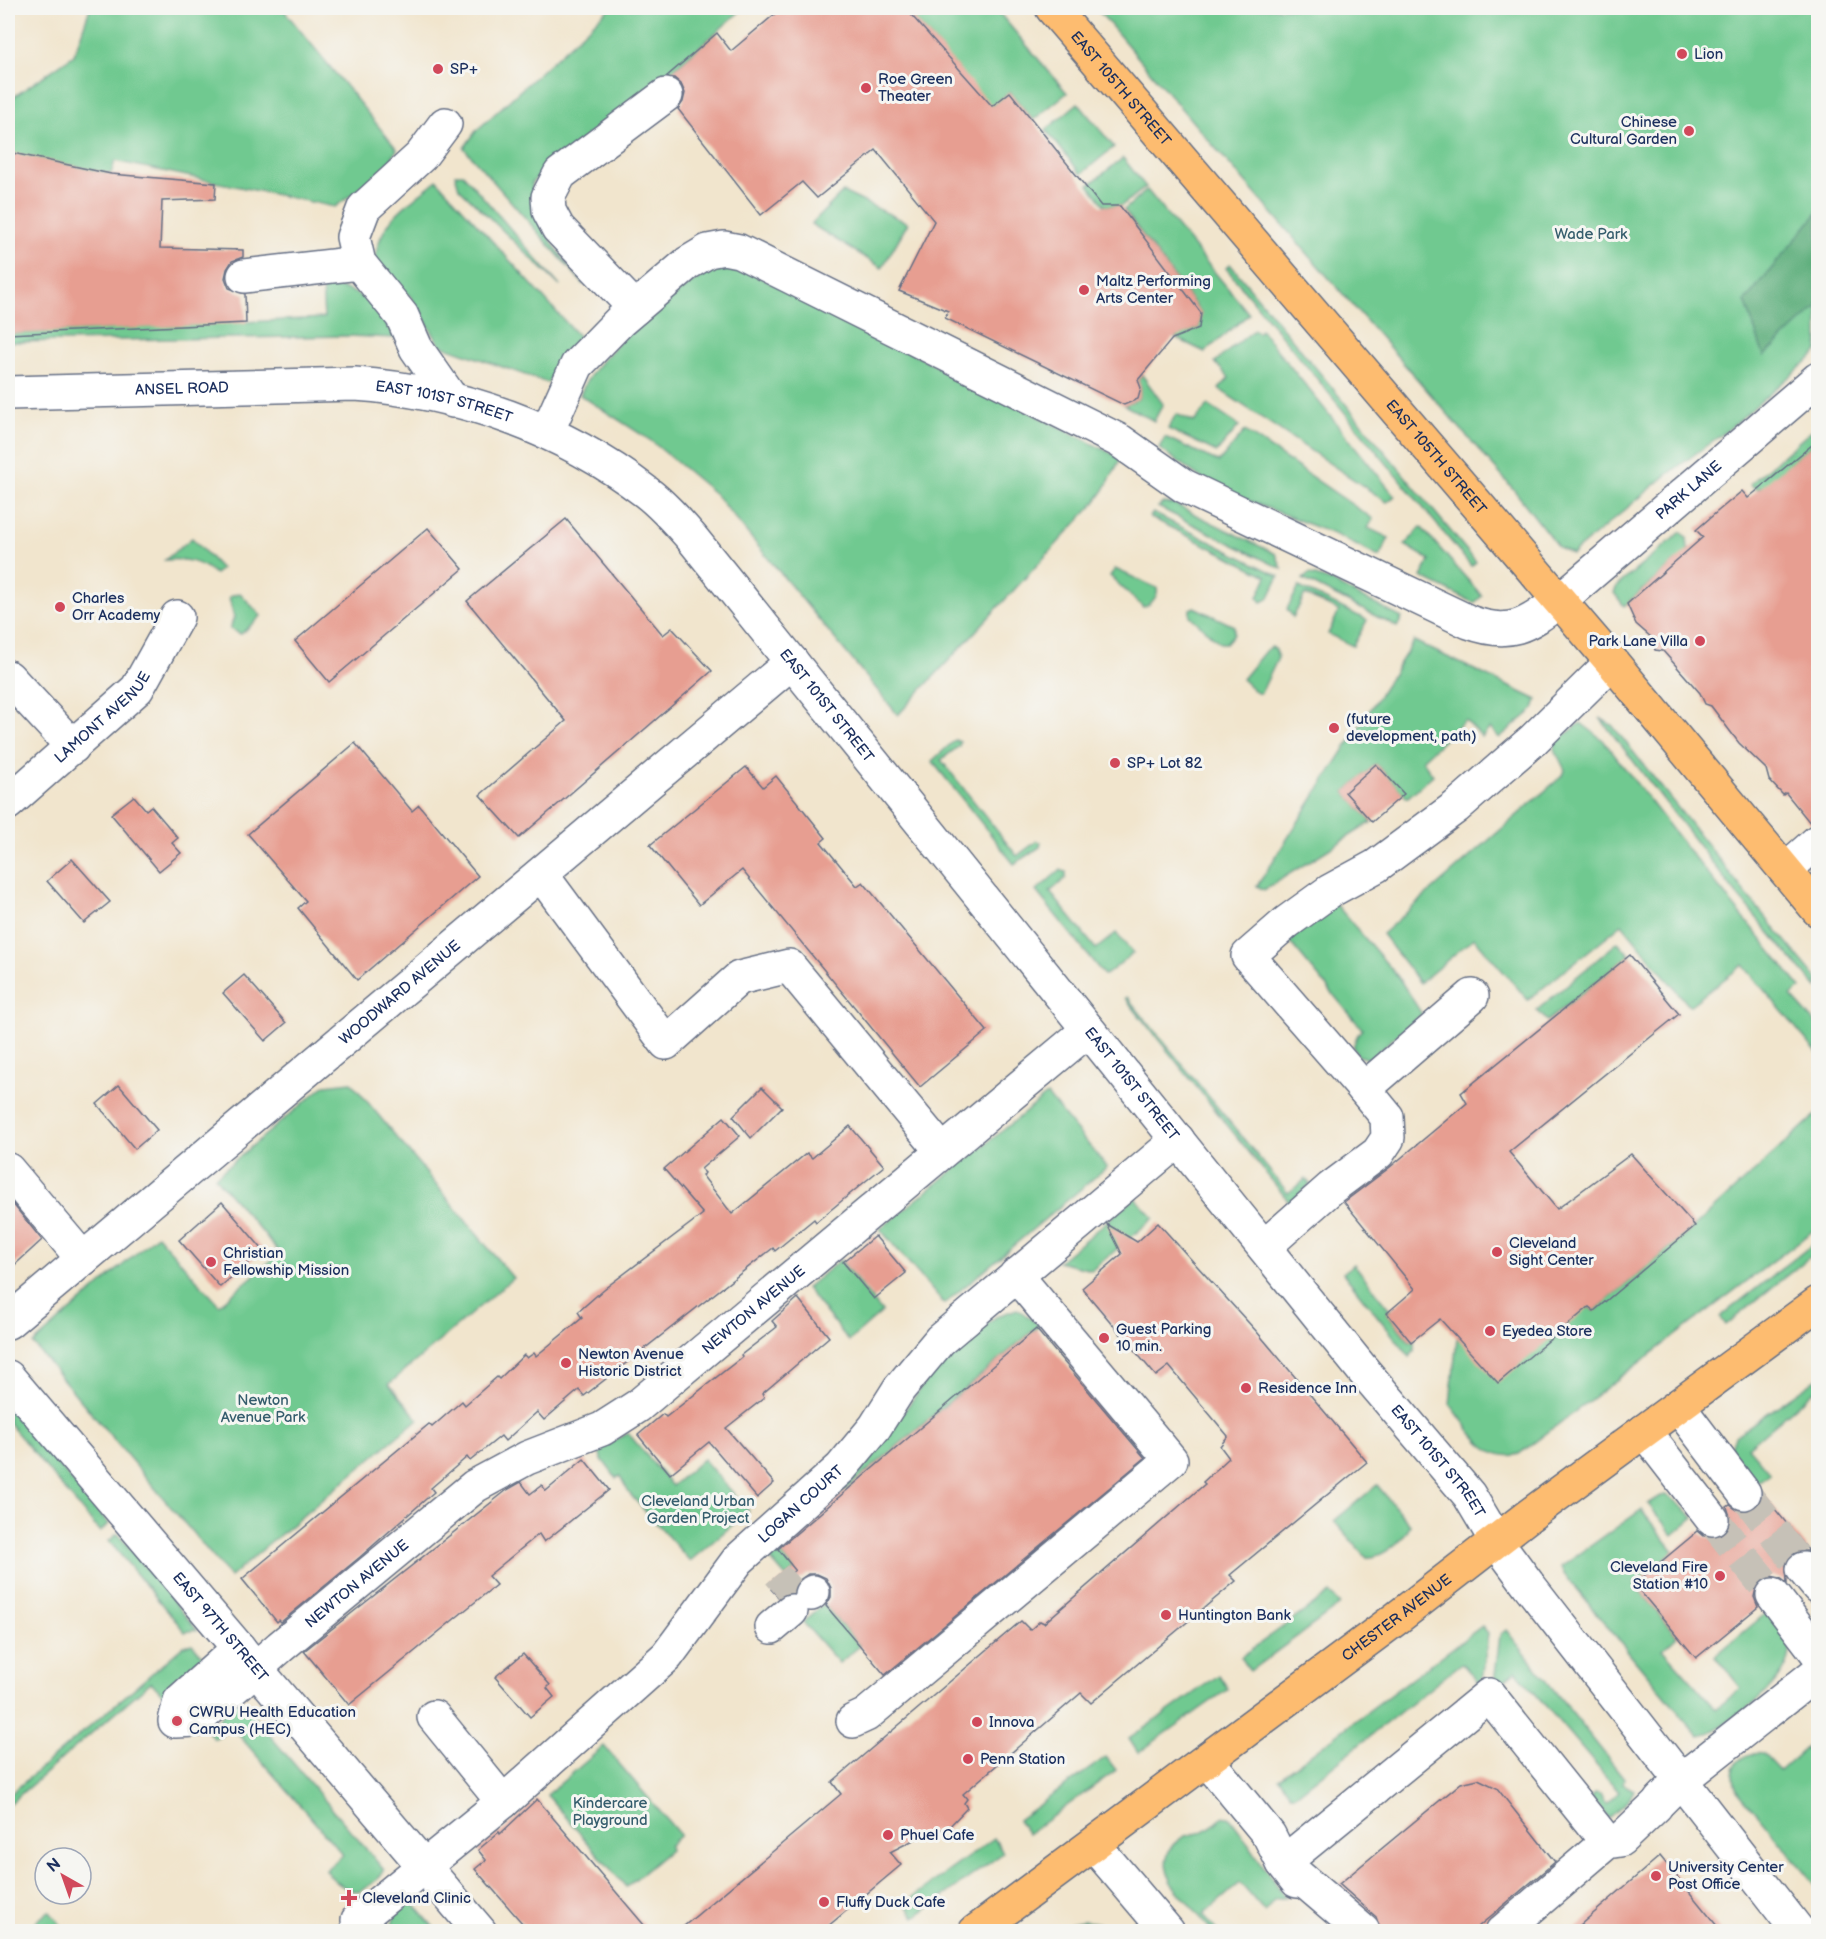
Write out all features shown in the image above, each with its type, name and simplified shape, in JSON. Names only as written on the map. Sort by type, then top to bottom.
[{"type":"main road","name":"EAST 105TH STREET","points":[[1052,8],[1612,662],[1818,910]]},
{"type":"main road","name":"CHESTER AVENUE","points":[[975,1932],[1661,1419],[1817,1307]]},
{"type":"street","points":[[635,308],[558,228],[549,211],[548,197],[560,174],[666,95]]},
{"type":"street","points":[[445,124],[421,156],[364,208],[353,237],[359,263],[402,316],[416,348],[453,401]]},
{"type":"street","name":"PARK LANE","points":[[547,432],[577,365],[635,308],[667,278],[708,251],[724,248],[739,251],[1112,437],[1144,456],[1184,486],[1470,622],[1490,629],[1502,630],[1538,617],[1559,601],[1818,379]]},
{"type":"street","points":[[244,276],[359,263]]},
{"type":"street","name":"EAST 101ST STREET","points":[[355,384],[416,391],[525,422],[611,468],[663,507],[692,537],[1362,1369],[1469,1495],[1497,1542],[1666,1796],[1799,1932]]},
{"type":"street","name":"ANSEL ROAD","points":[[8,393],[355,384]]},
{"type":"street","name":"LAMONT AVENUE","points":[[8,803],[137,689],[177,617]]},
{"type":"street","name":"WOODWARD AVENUE","points":[[8,1322],[792,662]]},
{"type":"street","points":[[1264,1247],[1332,1188],[1378,1153],[1389,1138],[1387,1117],[1248,956],[1287,922],[1330,891],[1376,866],[1456,807],[1533,740],[1612,662]]},
{"type":"street","points":[[8,677],[73,747]]},
{"type":"street","points":[[1785,870],[1818,841]]},
{"type":"street","points":[[541,874],[666,1043],[738,978],[789,966],[941,1150]]},
{"type":"street","points":[[1364,1089],[1472,996]]},
{"type":"street","name":"NEWTON AVENUE","points":[[247,1659],[475,1486],[527,1458],[602,1430],[638,1406],[941,1150],[1088,1030]]},
{"type":"street","name":"LOGAN COURT","points":[[359,1932],[358,1920],[503,1802],[667,1656],[701,1614],[738,1560],[841,1468],[875,1427],[899,1389],[940,1340],[1178,1140]]},
{"type":"street","points":[[8,1170],[83,1259]]},
{"type":"street","points":[[853,1721],[866,1714],[1171,1460],[1016,1275]]},
{"type":"street","name":"EAST 97TH STREET","points":[[8,1377],[480,1932]]},
{"type":"street","points":[[1661,1419],[1728,1506],[1661,1419]]},
{"type":"street","points":[[1796,1583],[1818,1621]]},
{"type":"street","points":[[1796,1583],[1818,1654]]},
{"type":"street","points":[[1503,1932],[1607,1842],[1620,1840],[1666,1796],[1818,1672]]},
{"type":"street","points":[[1283,1863],[1489,1695],[1607,1842]]},
{"type":"street","points":[[434,1717],[503,1802]]},
{"type":"street","points":[[1207,1760],[1269,1835],[1283,1863],[1335,1932]]},
{"type":"street","points":[[1094,1845],[1168,1932]]},
{"type":"street","points":[[1283,1863],[1363,1931]]},
{"type":"green space","points":[[90,8],[282,8],[397,149],[386,169],[335,207],[115,161],[111,174],[8,153],[8,101],[74,55]]},
{"type":"green space","points":[[610,8],[744,8],[657,84],[532,182],[533,198],[542,225],[584,285],[464,148],[476,131]]},
{"type":"green space","points":[[905,8],[995,8],[1067,93],[1033,120],[1010,92],[991,107]]},
{"type":"green space","name":"Wade Park","points":[[1096,8],[1818,8],[1818,352],[1729,429],[1668,474],[1572,554],[1558,547],[1514,490]]},
{"type":"green space","points":[[1078,103],[1114,147],[1081,174],[1046,130]]},
{"type":"green space","points":[[1123,158],[1146,187],[1121,206],[1105,206],[1089,185]]},
{"type":"green space","points":[[455,174],[463,174],[560,286],[459,188]]},
{"type":"green space","points":[[437,180],[580,338],[563,353],[548,383],[440,345],[411,297],[387,276],[375,258],[383,232],[397,213]]},
{"type":"green space","points":[[1147,190],[1249,314],[1205,352],[1174,337],[1199,328],[1201,313],[1124,210]]},
{"type":"green space","points":[[843,192],[908,223],[882,268],[811,224]]},
{"type":"green space","points":[[1818,212],[1818,306],[1764,356],[1745,301]]},
{"type":"green space","points":[[1230,264],[1476,562],[1471,566],[1226,268]]},
{"type":"green space","points":[[722,265],[735,265],[1121,458],[1093,505],[898,715],[715,494],[650,440],[580,395],[602,360],[641,322],[685,288]]},
{"type":"green space","points":[[322,286],[347,290],[366,300],[382,317],[395,338],[347,336],[8,342],[8,334],[324,318]]},
{"type":"green space","points":[[1254,330],[1258,333],[1261,330],[1395,496],[1387,502],[1219,389],[1229,378],[1215,362]]},
{"type":"green space","points":[[1142,375],[1163,404],[1154,421],[1124,405],[1138,399],[1141,388],[1138,380]]},
{"type":"green space","points":[[1208,405],[1239,426],[1217,452],[1168,429],[1176,414],[1194,422]]},
{"type":"green space","points":[[1818,425],[1818,440],[1777,475],[1818,524],[1818,575],[1793,545],[1763,487],[1756,489],[1750,484]]},
{"type":"green space","points":[[1245,431],[1373,519],[1368,528],[1389,538],[1379,557],[1336,535],[1214,487],[1159,448],[1165,437],[1219,462]]},
{"type":"green space","points":[[1163,503],[1174,504],[1276,554],[1282,569],[1158,507]]},
{"type":"green space","points":[[1153,513],[1279,576],[1268,599],[1262,602],[1258,597],[1267,576],[1150,517]]},
{"type":"green space","points":[[1421,527],[1482,596],[1474,603],[1421,577],[1430,560],[1405,545]]},
{"type":"green space","points":[[1681,532],[1687,538],[1688,550],[1704,549],[1675,562],[1624,606],[1614,593],[1617,586]]},
{"type":"green space","points":[[192,538],[221,569],[215,574],[192,561],[165,560]]},
{"type":"green space","points":[[1115,569],[1157,588],[1157,594],[1153,600],[1143,607],[1110,576]]},
{"type":"green space","points":[[1309,574],[1328,580],[1402,618],[1397,627],[1303,579]]},
{"type":"green space","points":[[1299,587],[1367,620],[1353,646],[1328,634],[1339,611],[1305,595],[1293,617],[1287,609]]},
{"type":"green space","points":[[240,593],[261,616],[241,634],[230,629],[234,617],[229,597]]},
{"type":"green space","points":[[1194,607],[1234,626],[1234,634],[1226,643],[1220,643],[1190,616],[1190,609]]},
{"type":"green space","points":[[1414,641],[1537,700],[1534,709],[1499,738],[1490,728],[1482,737],[1465,720],[1422,760],[1433,775],[1407,798],[1376,764],[1345,792],[1372,822],[1264,890],[1257,886]]},
{"type":"green space","points":[[1272,647],[1276,650],[1278,658],[1261,693],[1257,693],[1242,679],[1266,650]]},
{"type":"green space","points":[[1600,718],[1612,725],[1751,900],[1818,980],[1817,988],[1737,895]]},
{"type":"green space","points":[[1581,723],[1603,740],[1685,846],[1801,988],[1791,996],[1818,1026],[1818,1054],[1743,965],[1689,1006],[1622,924],[1528,1000],[1474,938],[1420,983],[1382,934],[1563,775],[1565,770],[1555,750],[1555,743]]},
{"type":"green space","points":[[955,740],[960,742],[959,746],[941,760],[1017,856],[1037,841],[1041,842],[1040,847],[1014,864],[932,761]]},
{"type":"green space","points":[[1060,870],[1066,872],[1066,878],[1050,892],[1096,949],[1116,933],[1133,953],[1107,974],[1104,975],[1036,891]]},
{"type":"green space","points":[[1334,902],[1398,977],[1422,1014],[1369,1059],[1358,1056],[1353,1047],[1362,1029],[1288,940]]},
{"type":"green space","points":[[1618,942],[1630,955],[1547,1021],[1537,1010]]},
{"type":"green space","points":[[1127,997],[1288,1193],[1306,1179],[1310,1184],[1290,1203],[1125,998]]},
{"type":"green space","name":"Newton Avenue Park","points":[[351,1082],[513,1278],[389,1384],[418,1419],[230,1577],[33,1344],[157,1235],[219,1305],[280,1253],[215,1177],[325,1085]]},
{"type":"green space","points":[[1047,1095],[1107,1167],[944,1304],[880,1229]]},
{"type":"green space","points":[[1818,1113],[1818,1227],[1519,1454],[1507,1456],[1497,1454],[1479,1441],[1450,1404],[1457,1338],[1589,1307],[1594,1311],[1695,1226]]},
{"type":"green space","points":[[1135,1198],[1154,1218],[1092,1270],[1058,1262]]},
{"type":"green space","points":[[1818,1240],[1818,1250],[1726,1325],[1720,1317]]},
{"type":"green space","points":[[840,1260],[882,1312],[849,1341],[806,1288]]},
{"type":"green space","points":[[1354,1264],[1390,1310],[1387,1313],[1410,1342],[1414,1340],[1414,1351],[1410,1357],[1343,1273]]},
{"type":"green space","points":[[1017,1309],[1040,1325],[777,1548],[795,1570],[786,1577],[767,1555],[866,1464],[934,1370],[997,1316]]},
{"type":"green space","points":[[1818,1378],[1818,1394],[1815,1390],[1748,1447],[1770,1473],[1755,1484],[1729,1452],[1735,1436]]},
{"type":"green space","points":[[8,1406],[109,1524],[100,1532],[8,1422]]},
{"type":"green space","name":"Cleveland Urban Garden Project","points":[[628,1433],[672,1486],[703,1459],[749,1511],[690,1561],[629,1493],[620,1476],[616,1478],[601,1458],[599,1450]]},
{"type":"green space","points":[[1377,1485],[1410,1525],[1403,1537],[1392,1547],[1379,1555],[1366,1557],[1334,1521]]},
{"type":"green space","points":[[1667,1495],[1694,1517],[1673,1535],[1648,1504]]},
{"type":"green space","points":[[1641,1510],[1674,1551],[1634,1584],[1677,1636],[1663,1649],[1716,1709],[1741,1688],[1715,1656],[1771,1609],[1788,1636],[1790,1646],[1788,1660],[1770,1688],[1741,1713],[1699,1737],[1564,1574],[1561,1567]]},
{"type":"green space","points":[[117,1534],[197,1630],[185,1632],[109,1541]]},
{"type":"green space","points":[[1330,1593],[1340,1605],[1250,1671],[1241,1657]]},
{"type":"green space","points":[[824,1604],[860,1646],[839,1663],[803,1622]]},
{"type":"green space","points":[[1482,1626],[1488,1633],[1482,1682],[1477,1681],[1462,1663],[1296,1795],[1291,1795],[1279,1778]]},
{"type":"green space","points":[[1506,1630],[1624,1778],[1623,1784],[1634,1790],[1627,1802],[1609,1818],[1590,1797],[1594,1793],[1600,1794],[1606,1804],[1619,1792],[1516,1671],[1502,1682],[1494,1683],[1500,1635]]},
{"type":"green space","points":[[192,1644],[208,1662],[166,1698],[151,1682],[8,1805],[8,1796],[184,1646]]},
{"type":"green space","points":[[1219,1675],[1228,1689],[1138,1753],[1129,1739]]},
{"type":"green space","points":[[238,1698],[384,1870],[378,1879],[359,1892],[348,1889],[336,1881],[325,1870],[343,1855],[338,1849],[231,1726],[217,1738],[213,1738],[208,1732]]},
{"type":"green space","points":[[1818,1737],[1818,1888],[1735,1788],[1733,1773],[1738,1761],[1743,1757],[1756,1754],[1764,1754],[1780,1771]]},
{"type":"green space","name":"Kindercare Playground","points":[[604,1746],[680,1835],[669,1846],[670,1850],[626,1887],[547,1795]]},
{"type":"green space","points":[[1106,1757],[1116,1770],[1028,1834],[1018,1820]]},
{"type":"green space","points":[[1224,1817],[1229,1817],[1237,1827],[1285,1897],[1274,1900],[1265,1912],[1240,1883],[1203,1915],[1217,1931],[1212,1931],[1170,1882],[1166,1861],[1170,1849],[1179,1840],[1204,1831]]},
{"type":"green space","points":[[994,1838],[1003,1853],[915,1917],[905,1903]]},
{"type":"green space","points":[[414,1904],[437,1931],[394,1931],[391,1927],[397,1909]]},
{"type":"green space","points":[[49,1911],[66,1931],[25,1931]]},
{"type":"green space","points":[[1083,1921],[1098,1923],[1110,1931],[1059,1931],[1072,1923]]},
{"type":"building","points":[[782,8],[905,8],[992,106],[1010,92],[1101,206],[1120,206],[1201,313],[1199,328],[1172,339],[1138,380],[1141,388],[1138,399],[1124,405],[945,318],[948,311],[899,291],[934,221],[876,150],[817,198],[802,182],[761,215],[678,109],[685,93],[681,84],[674,78],[666,77],[717,33],[731,51]]},
{"type":"building","points":[[8,152],[111,174],[216,183],[215,199],[162,201],[160,248],[243,250],[243,257],[232,261],[225,278],[229,288],[245,294],[246,323],[8,334]]},
{"type":"building","name":"Park Lane Villa","points":[[1818,440],[1818,823],[1811,824],[1786,793],[1783,795],[1769,780],[1766,769],[1739,743],[1711,706],[1705,704],[1700,693],[1663,651],[1655,650],[1653,639],[1636,624],[1627,604],[1703,537],[1696,530],[1718,511],[1742,491],[1748,498]]},
{"type":"building","points":[[566,519],[663,635],[672,628],[712,671],[519,838],[480,795],[566,721],[467,601]]},
{"type":"building","points":[[428,528],[463,569],[329,682],[295,641]]},
{"type":"building","points":[[355,743],[412,811],[419,805],[478,876],[357,980],[298,908],[306,901],[248,834]]},
{"type":"building","points":[[1376,764],[1404,794],[1372,822],[1345,792]]},
{"type":"building","points":[[746,767],[763,787],[776,776],[826,838],[821,842],[857,886],[863,882],[987,1031],[920,1087],[742,870],[699,905],[650,845]]},
{"type":"building","points":[[134,796],[146,810],[151,806],[178,838],[172,843],[181,853],[159,871],[111,814]]},
{"type":"building","points":[[72,859],[110,902],[84,923],[47,881]]},
{"type":"building","points":[[1630,955],[1679,1014],[1509,1152],[1557,1209],[1631,1154],[1695,1226],[1594,1311],[1589,1307],[1498,1383],[1440,1319],[1411,1342],[1387,1313],[1415,1289],[1344,1202],[1467,1103],[1461,1093]]},
{"type":"building","points":[[244,975],[286,1023],[265,1041],[223,993]]},
{"type":"building","points":[[119,1085],[157,1130],[135,1149],[97,1104]]},
{"type":"building","points":[[762,1087],[782,1107],[751,1138],[733,1116]]},
{"type":"building","points":[[724,1117],[740,1136],[701,1169],[705,1173],[702,1175],[732,1214],[807,1153],[812,1158],[850,1126],[884,1166],[816,1222],[814,1219],[775,1251],[773,1248],[584,1396],[579,1390],[544,1420],[537,1412],[505,1441],[501,1436],[470,1461],[467,1457],[431,1488],[434,1492],[360,1557],[281,1622],[279,1620],[277,1622],[242,1579],[429,1424],[432,1427],[462,1401],[465,1405],[497,1377],[499,1379],[524,1355],[527,1358],[534,1353],[536,1356],[582,1318],[578,1312],[604,1289],[703,1214],[664,1169]]},
{"type":"building","points":[[8,1198],[42,1240],[8,1271]]},
{"type":"building","points":[[222,1202],[263,1250],[220,1287],[179,1240]]},
{"type":"building","name":"Innova","points":[[1158,1223],[1257,1332],[1367,1462],[1230,1575],[1236,1581],[1091,1703],[1081,1693],[963,1794],[967,1799],[964,1803],[967,1808],[944,1832],[942,1829],[938,1834],[933,1830],[890,1852],[901,1865],[821,1932],[677,1932],[841,1794],[832,1782],[1021,1621],[1030,1630],[1040,1621],[1044,1623],[1205,1484],[1203,1482],[1229,1458],[1220,1446],[1228,1436],[1169,1366],[1156,1376],[1082,1288],[1122,1254],[1107,1224],[1137,1242]]},
{"type":"building","points":[[875,1236],[906,1273],[874,1299],[843,1262]]},
{"type":"building","points":[[798,1298],[829,1337],[762,1394],[764,1398],[726,1428],[774,1483],[757,1498],[709,1442],[670,1474],[638,1435],[663,1414],[666,1417],[742,1357],[741,1355],[777,1327],[772,1321]]},
{"type":"building","points":[[1036,1329],[1145,1458],[885,1675],[826,1606],[831,1597],[831,1588],[826,1578],[817,1574],[808,1574],[798,1581],[793,1593],[778,1597],[771,1589],[795,1570],[778,1549]]},
{"type":"building","points":[[584,1459],[609,1490],[544,1542],[539,1534],[488,1576],[496,1585],[349,1705],[304,1651],[507,1490],[521,1482],[530,1494],[542,1485],[546,1491]]},
{"type":"building","name":"Cleveland Fire Station #10","points":[[1762,1493],[1809,1551],[1791,1554],[1786,1562],[1787,1583],[1771,1576],[1761,1581],[1754,1597],[1758,1607],[1696,1658],[1634,1584],[1698,1531],[1704,1536],[1714,1538],[1723,1534],[1730,1526],[1727,1507],[1730,1505],[1737,1510],[1747,1511],[1756,1508]]},
{"type":"building","points":[[523,1654],[550,1685],[547,1688],[554,1697],[530,1717],[495,1677]]},
{"type":"building","points":[[1478,1779],[1497,1788],[1555,1862],[1472,1932],[1381,1932],[1376,1917],[1339,1884],[1461,1783]]},
{"type":"building","points":[[537,1799],[650,1932],[530,1932],[475,1869],[486,1860],[478,1850],[499,1832],[500,1834]]},
{"type":"building","name":"University Center Post Office","points":[[1660,1856],[1722,1932],[1572,1932]]},
{"type":"tunnel","points":[[1744,1493],[1803,1569]]},
{"type":"tunnel","points":[[1712,1519],[1773,1595]]},
{"type":"tunnel","points":[[777,1596],[798,1578]]},
{"type":"place","name":"Lion","points":[[1682,54]]},
{"type":"place","name":"SP+","points":[[438,69]]},
{"type":"place","name":"Roe Green Theater","points":[[866,88]]},
{"type":"place","name":"Chinese Cultural Garden","points":[[1689,131]]},
{"type":"place","name":"Maltz Performing Arts Center","points":[[1084,290]]},
{"type":"place","name":"Charles Orr Academy","points":[[60,607]]},
{"type":"place","name":"Park Lane Villa","points":[[1700,641]]},
{"type":"place","name":"(future development, path)","points":[[1334,728]]},
{"type":"place","name":"SP+ Lot 82","points":[[1115,763]]},
{"type":"place","name":"Cleveland Sight Center","points":[[1497,1252]]},
{"type":"place","name":"Christian Fellowship Mission","points":[[211,1262]]},
{"type":"place","name":"Eyedea Store","points":[[1490,1331]]},
{"type":"place","name":"Guest Parking 10 min.","points":[[1104,1338]]},
{"type":"place","name":"Newton Avenue Historic District","points":[[566,1363]]},
{"type":"place","name":"Residence Inn","points":[[1246,1388]]},
{"type":"place","name":"Cleveland Fire Station #10","points":[[1720,1576]]},
{"type":"place","name":"Huntington Bank","points":[[1166,1615]]},
{"type":"place","name":"CWRU Health Education Campus (HEC)","points":[[177,1721]]},
{"type":"place","name":"Innova","points":[[977,1722]]},
{"type":"place","name":"Penn Station","points":[[968,1759]]},
{"type":"place","name":"Phuel Cafe","points":[[888,1835]]},
{"type":"place","name":"University Center Post Office","points":[[1656,1876]]},
{"type":"place","name":"Cleveland Clinic","points":[[349,1898]]},
{"type":"place","name":"Fluffy Duck Cafe","points":[[824,1902]]}]
